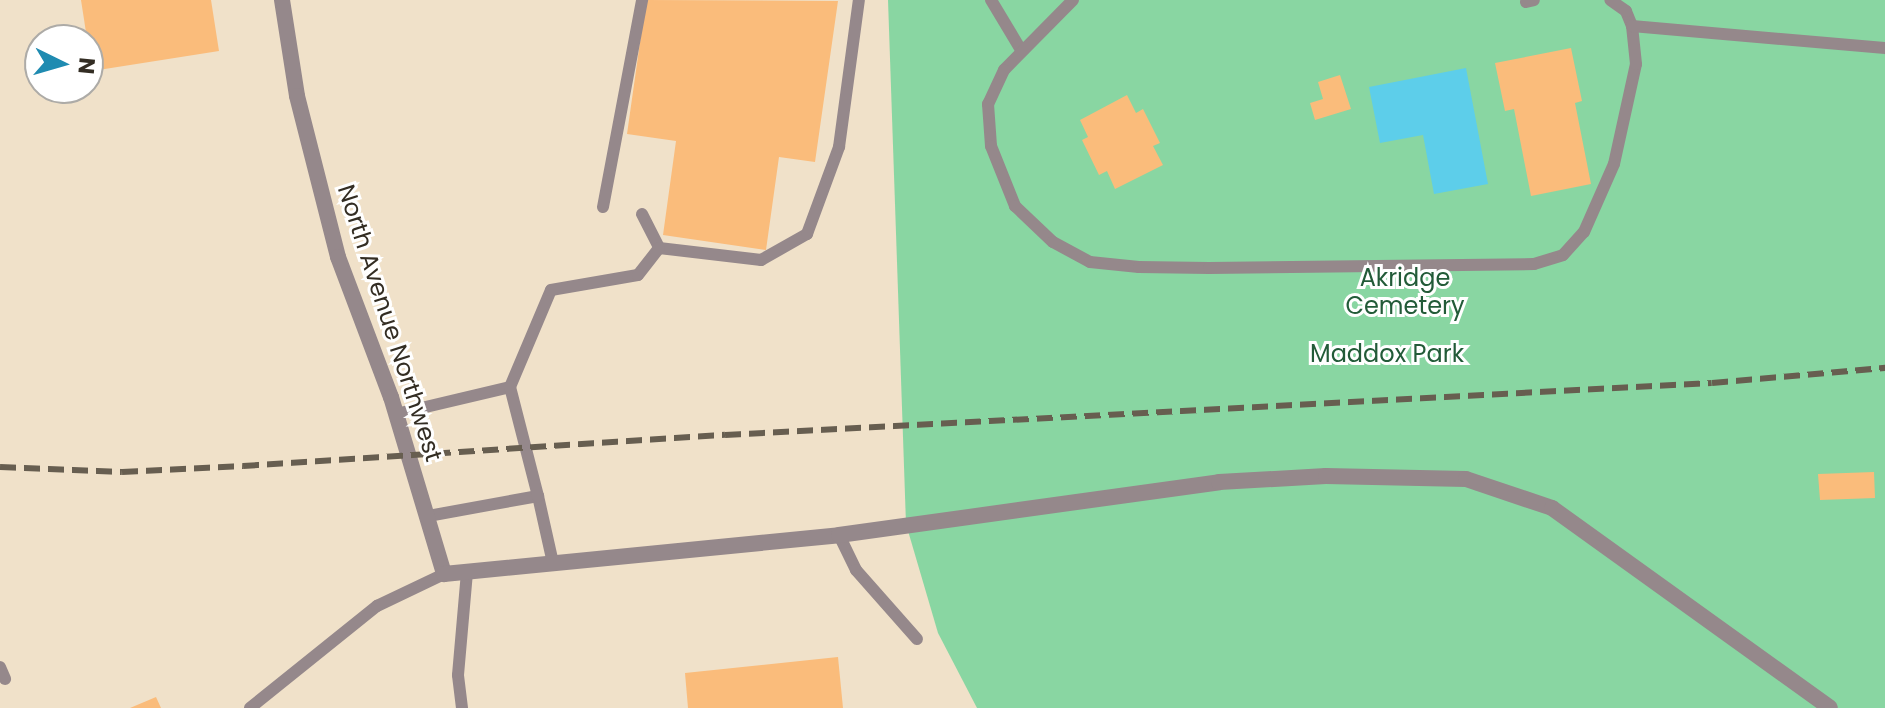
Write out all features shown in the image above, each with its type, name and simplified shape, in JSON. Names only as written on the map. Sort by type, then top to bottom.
[{"type":"street","name":"North Avenue Northwest","points":[[282,0],[297,96],[338,257],[396,414],[444,574]]},
{"type":"street","points":[[444,574],[839,535],[1219,482],[1326,476],[1466,479],[1552,508],[1830,708]]},
{"type":"lane","points":[[603,207],[642,0]]},
{"type":"lane","points":[[659,248],[761,260],[807,234],[839,147],[859,0]]},
{"type":"lane","points":[[991,0],[1021,50]]},
{"type":"lane","points":[[1073,0],[1004,70],[988,104],[991,146],[1015,206],[1053,242],[1090,262],[1139,267],[1209,268],[1534,264],[1563,255],[1584,232],[1614,164],[1636,64],[1632,26],[1626,11],[1610,0]]},
{"type":"lane","points":[[1632,26],[1885,48]]},
{"type":"lane","points":[[642,214],[659,248]]},
{"type":"lane","points":[[553,563],[510,387],[551,290],[638,275],[659,248]]},
{"type":"lane","points":[[396,414],[510,387]]},
{"type":"lane","points":[[428,516],[538,496]]},
{"type":"lane","points":[[839,535],[856,570],[917,639]]},
{"type":"lane","points":[[462,708],[458,675],[467,572]]},
{"type":"lane","points":[[250,708],[377,606],[444,574]]},
{"type":"green space","name":"Maddox Park","points":[[888,0],[1885,0],[1885,708],[977,708],[938,633],[906,524]]},
{"type":"water","points":[[1466,68],[1488,184],[1434,194],[1423,135],[1380,143],[1369,87]]},
{"type":"building","points":[[81,0],[211,0],[219,51],[104,69],[104,24],[85,24]]},
{"type":"building","points":[[646,0],[838,1],[815,162],[779,157],[766,250],[663,235],[676,141],[627,134]]},
{"type":"building","points":[[1571,48],[1582,101],[1575,103],[1591,184],[1531,196],[1514,109],[1505,111],[1495,63]]},
{"type":"building","points":[[1340,75],[1351,109],[1315,120],[1310,103],[1323,99],[1318,82]]},
{"type":"building","points":[[1127,95],[1136,113],[1143,109],[1160,143],[1153,146],[1163,165],[1115,189],[1107,171],[1099,175],[1082,140],[1088,137],[1080,120]]},
{"type":"building","points":[[1874,472],[1875,498],[1820,500],[1818,474]]},
{"type":"building","points":[[838,657],[843,708],[688,708],[685,673]]},
{"type":"building","points":[[156,697],[161,708],[130,708]]},
{"type":"railway","points":[[0,467],[122,472],[243,466],[725,435],[1712,383],[1885,368]]},
{"type":"park label","name":"Akridge Cemetery","points":[[1405,292]]}]
